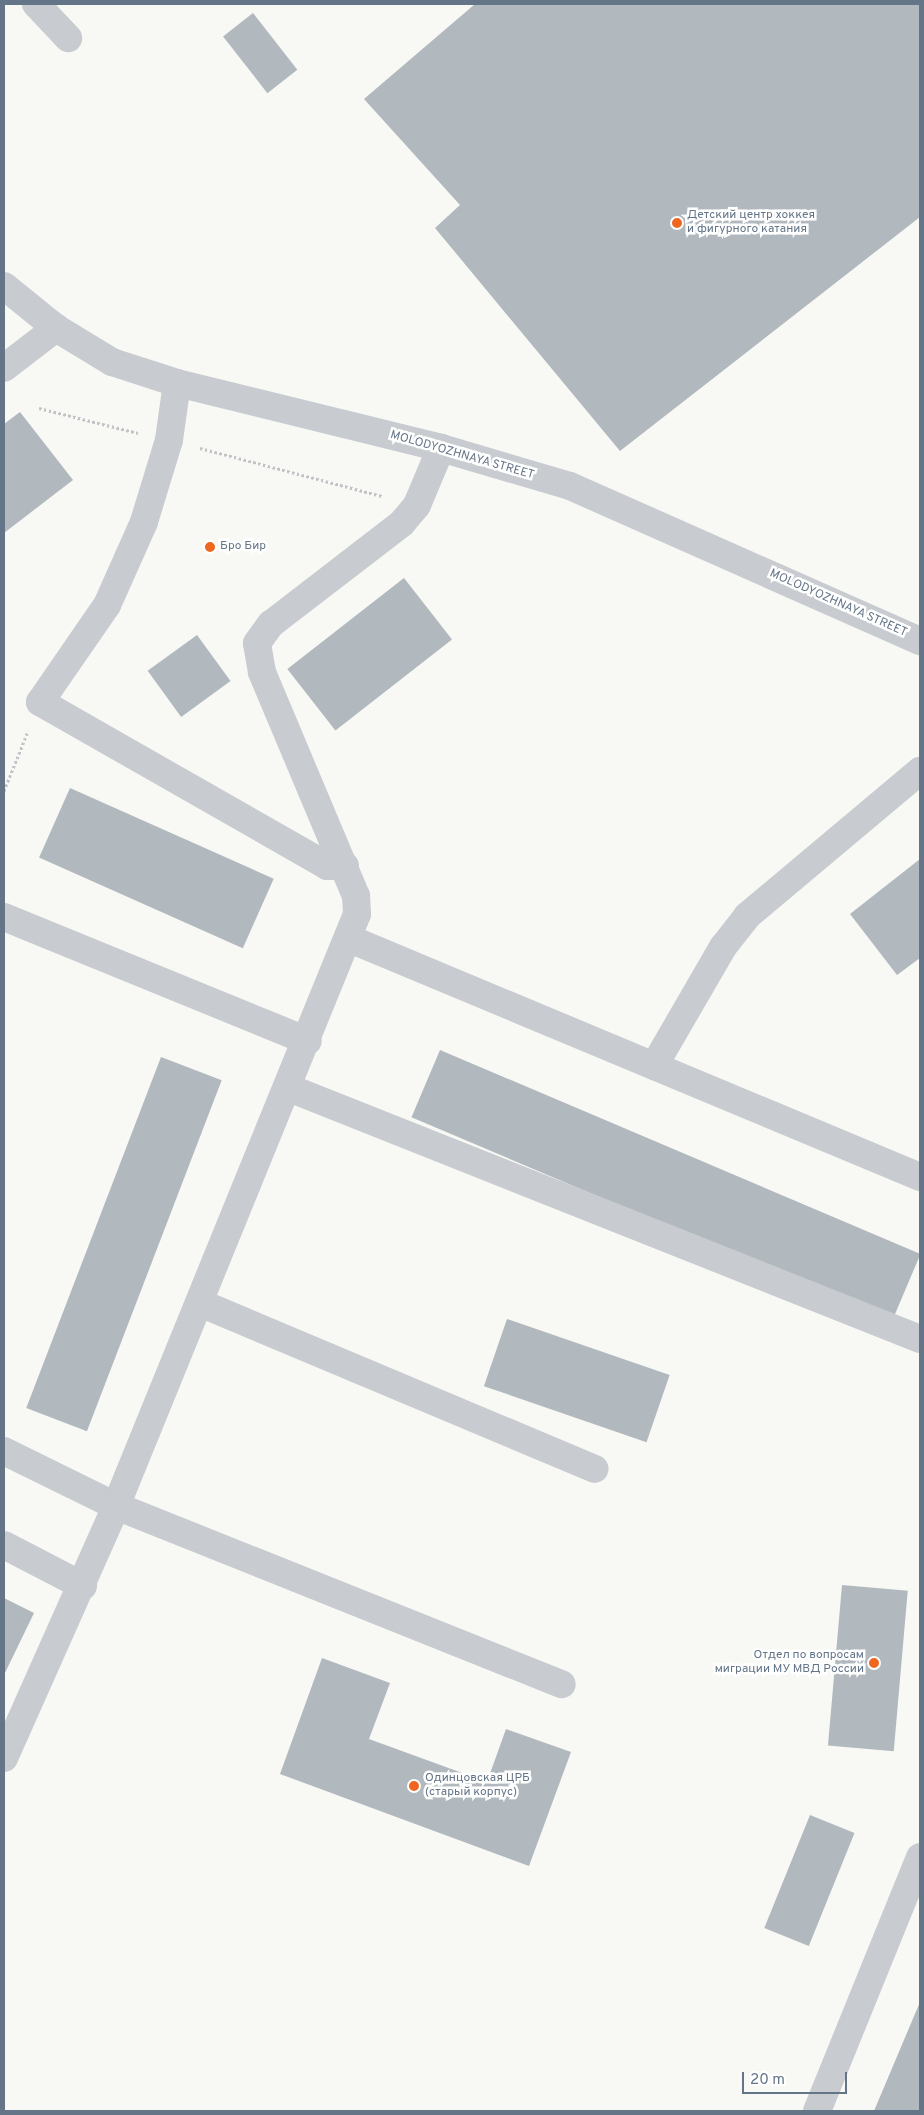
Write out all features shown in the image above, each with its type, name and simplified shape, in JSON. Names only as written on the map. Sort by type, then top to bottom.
[{"type":"street","points":[[36,4],[68,38]]},
{"type":"street","name":"MOLODYOZHNAYA STREET","points":[[4,286],[56,328],[112,362],[176,383],[441,448],[570,486],[920,641]]},
{"type":"street","points":[[4,368],[56,328]]},
{"type":"street","points":[[176,383],[169,440],[144,522],[107,605],[40,702],[327,866],[345,866]]},
{"type":"street","points":[[4,1758],[83,1586],[350,939],[356,896],[262,672],[257,643],[271,624],[383,540],[417,505],[441,448]]},
{"type":"street","points":[[654,1066],[723,947],[748,916],[920,771]]},
{"type":"street","points":[[4,917],[308,1041]]},
{"type":"street","points":[[350,939],[920,1176]]},
{"type":"street","points":[[289,1088],[920,1339]]},
{"type":"street","points":[[200,1303],[594,1469]]},
{"type":"street","points":[[4,1451],[116,1506],[562,1684]]},
{"type":"street","points":[[4,1545],[83,1586]]},
{"type":"street","points":[[817,2111],[920,1857]]},
{"type":"path","points":[[39,408],[417,505]]},
{"type":"path","points":[[4,791],[40,702]]},
{"type":"building","name":"Детский центр хоккея и фигурного катания","points":[[475,4],[920,4],[920,217],[620,451],[435,228],[460,205],[364,99]]},
{"type":"building","points":[[253,13],[297,70],[267,93],[223,36]]},
{"type":"building","points":[[20,412],[73,480],[4,533],[4,424]]},
{"type":"building","points":[[404,578],[452,639],[335,731],[287,669]]},
{"type":"building","points":[[197,635],[231,681],[181,717],[148,671]]},
{"type":"building","points":[[70,788],[274,879],[243,948],[39,857]]},
{"type":"building","points":[[920,859],[920,958],[897,975],[850,914]]},
{"type":"building","points":[[440,1050],[920,1254],[892,1321],[411,1117]]},
{"type":"building","points":[[161,1057],[222,1080],[87,1431],[26,1408]]},
{"type":"building","points":[[507,1319],[670,1375],[647,1442],[484,1386]]},
{"type":"building","points":[[842,1585],[908,1591],[894,1751],[828,1745]]},
{"type":"building","points":[[4,1598],[34,1613],[4,1675]]},
{"type":"building","points":[[322,1658],[390,1683],[369,1739],[487,1782],[506,1729],[571,1752],[529,1866],[280,1774]]},
{"type":"building","points":[[810,1815],[855,1833],[809,1946],[764,1928]]},
{"type":"building","points":[[920,2002],[920,2111],[874,2111]]},
{"type":"place","name":"Детский центр хоккея и фигурного катания","points":[[677,223]]},
{"type":"place","name":"Бро Бир","points":[[210,547]]},
{"type":"place","name":"Отдел по вопросам миграции МУ МВД России","points":[[874,1663]]},
{"type":"place","name":"Одинцовская ЦРБ (старый корпус)","points":[[414,1786]]}]
